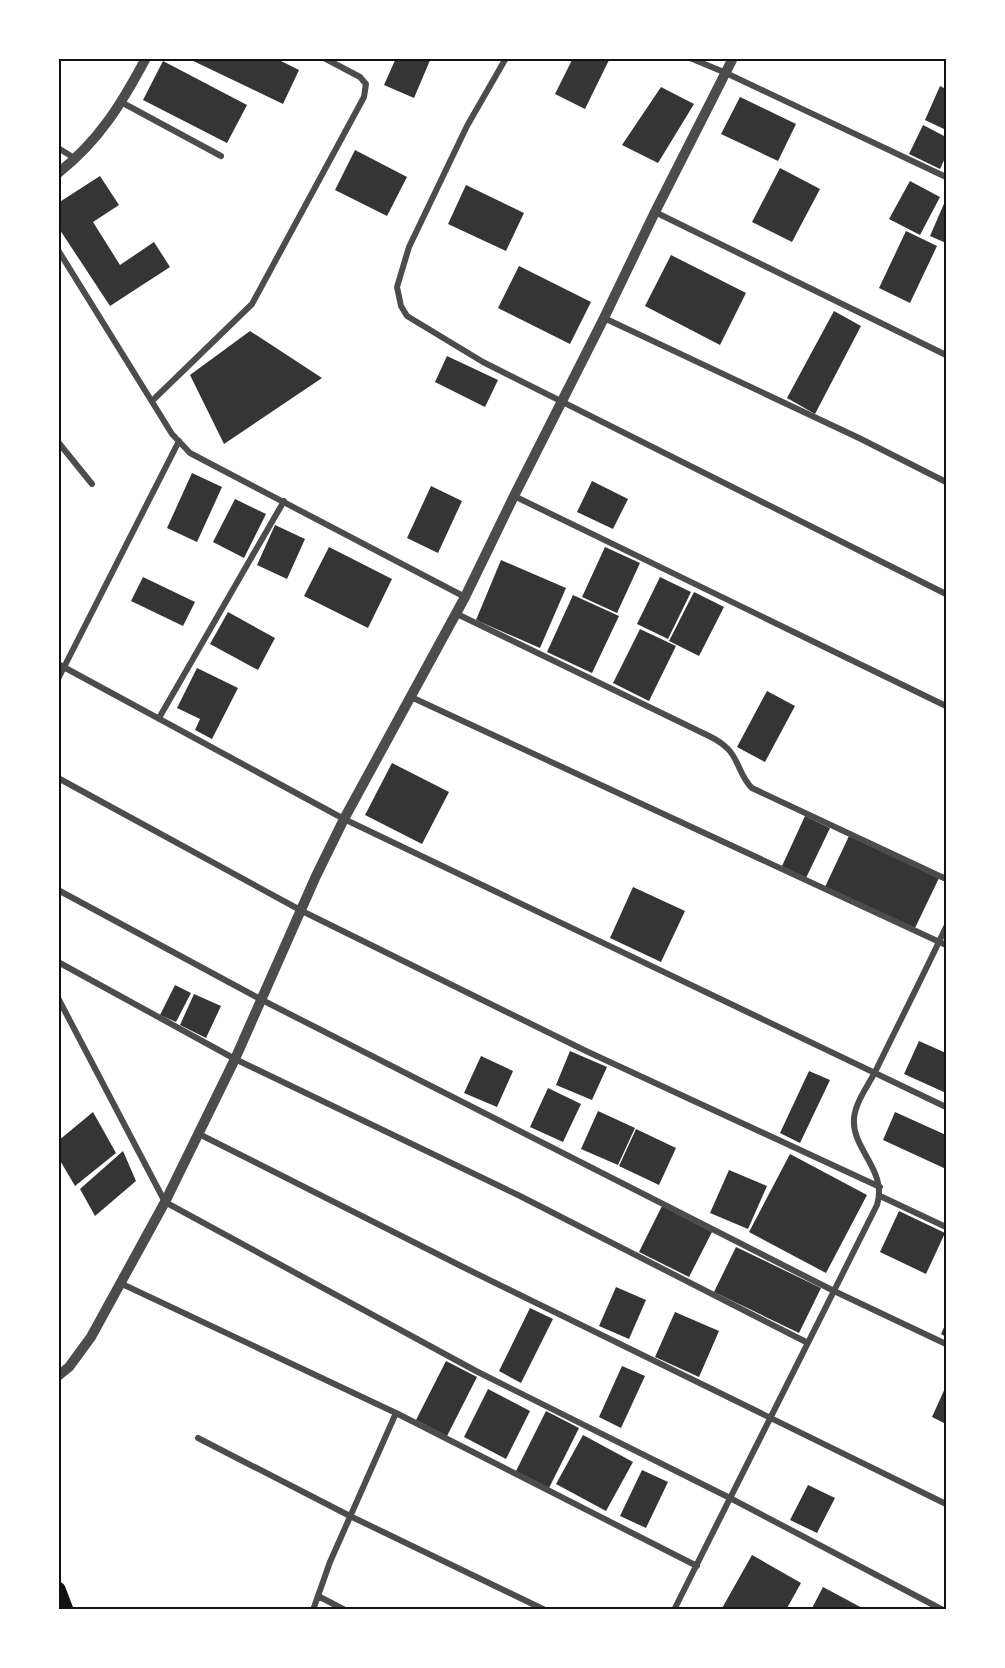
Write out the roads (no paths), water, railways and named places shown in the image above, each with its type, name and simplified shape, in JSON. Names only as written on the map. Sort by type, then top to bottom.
[{"type":"main road","points":[[58,1589],[66,1610]]},
{"type":"street","points":[[58,173],[76,159],[105,126],[146,58]]},
{"type":"street","points":[[152,401],[252,304],[364,97],[366,84],[360,77],[324,58]]},
{"type":"street","points":[[506,58],[467,126],[409,247],[397,286],[398,297],[407,316],[483,362],[946,594]]},
{"type":"street","points":[[690,58],[946,177]]},
{"type":"street","points":[[58,1376],[69,1367],[86,1344],[165,1202],[235,1059],[316,876],[344,819],[465,597],[733,58]]},
{"type":"street","points":[[121,102],[221,156]]},
{"type":"street","points":[[58,148],[76,159]]},
{"type":"street","points":[[655,212],[946,355]]},
{"type":"street","points":[[58,250],[172,434],[190,453],[465,597]]},
{"type":"street","points":[[604,318],[859,438],[946,482]]},
{"type":"street","points":[[58,679],[62,666],[179,441]]},
{"type":"street","points":[[58,442],[92,484]]},
{"type":"street","points":[[514,496],[946,706]]},
{"type":"street","points":[[159,718],[284,501]]},
{"type":"street","points":[[456,613],[711,737],[728,748],[743,778],[752,788],[946,879]]},
{"type":"street","points":[[62,666],[344,819],[946,1107]]},
{"type":"street","points":[[411,697],[943,943]]},
{"type":"street","points":[[58,778],[302,911],[586,1052],[880,1187]]},
{"type":"street","points":[[58,890],[262,1000],[834,1291],[946,1344]]},
{"type":"street","points":[[674,1610],[874,1214],[880,1196],[880,1187],[856,1134],[853,1121],[857,1104],[943,943],[946,927]]},
{"type":"street","points":[[58,962],[235,1059],[520,1196],[808,1343]]},
{"type":"street","points":[[58,998],[165,1202],[476,1371],[730,1498],[943,1610]]},
{"type":"street","points":[[199,1134],[467,1269],[946,1504]]},
{"type":"street","points":[[880,1196],[946,1227]]},
{"type":"street","points":[[120,1283],[396,1413],[697,1566]]},
{"type":"street","points":[[313,1610],[330,1562],[396,1413]]},
{"type":"street","points":[[198,1438],[350,1516],[545,1610]]},
{"type":"street","points":[[318,1596],[345,1610]]}]
